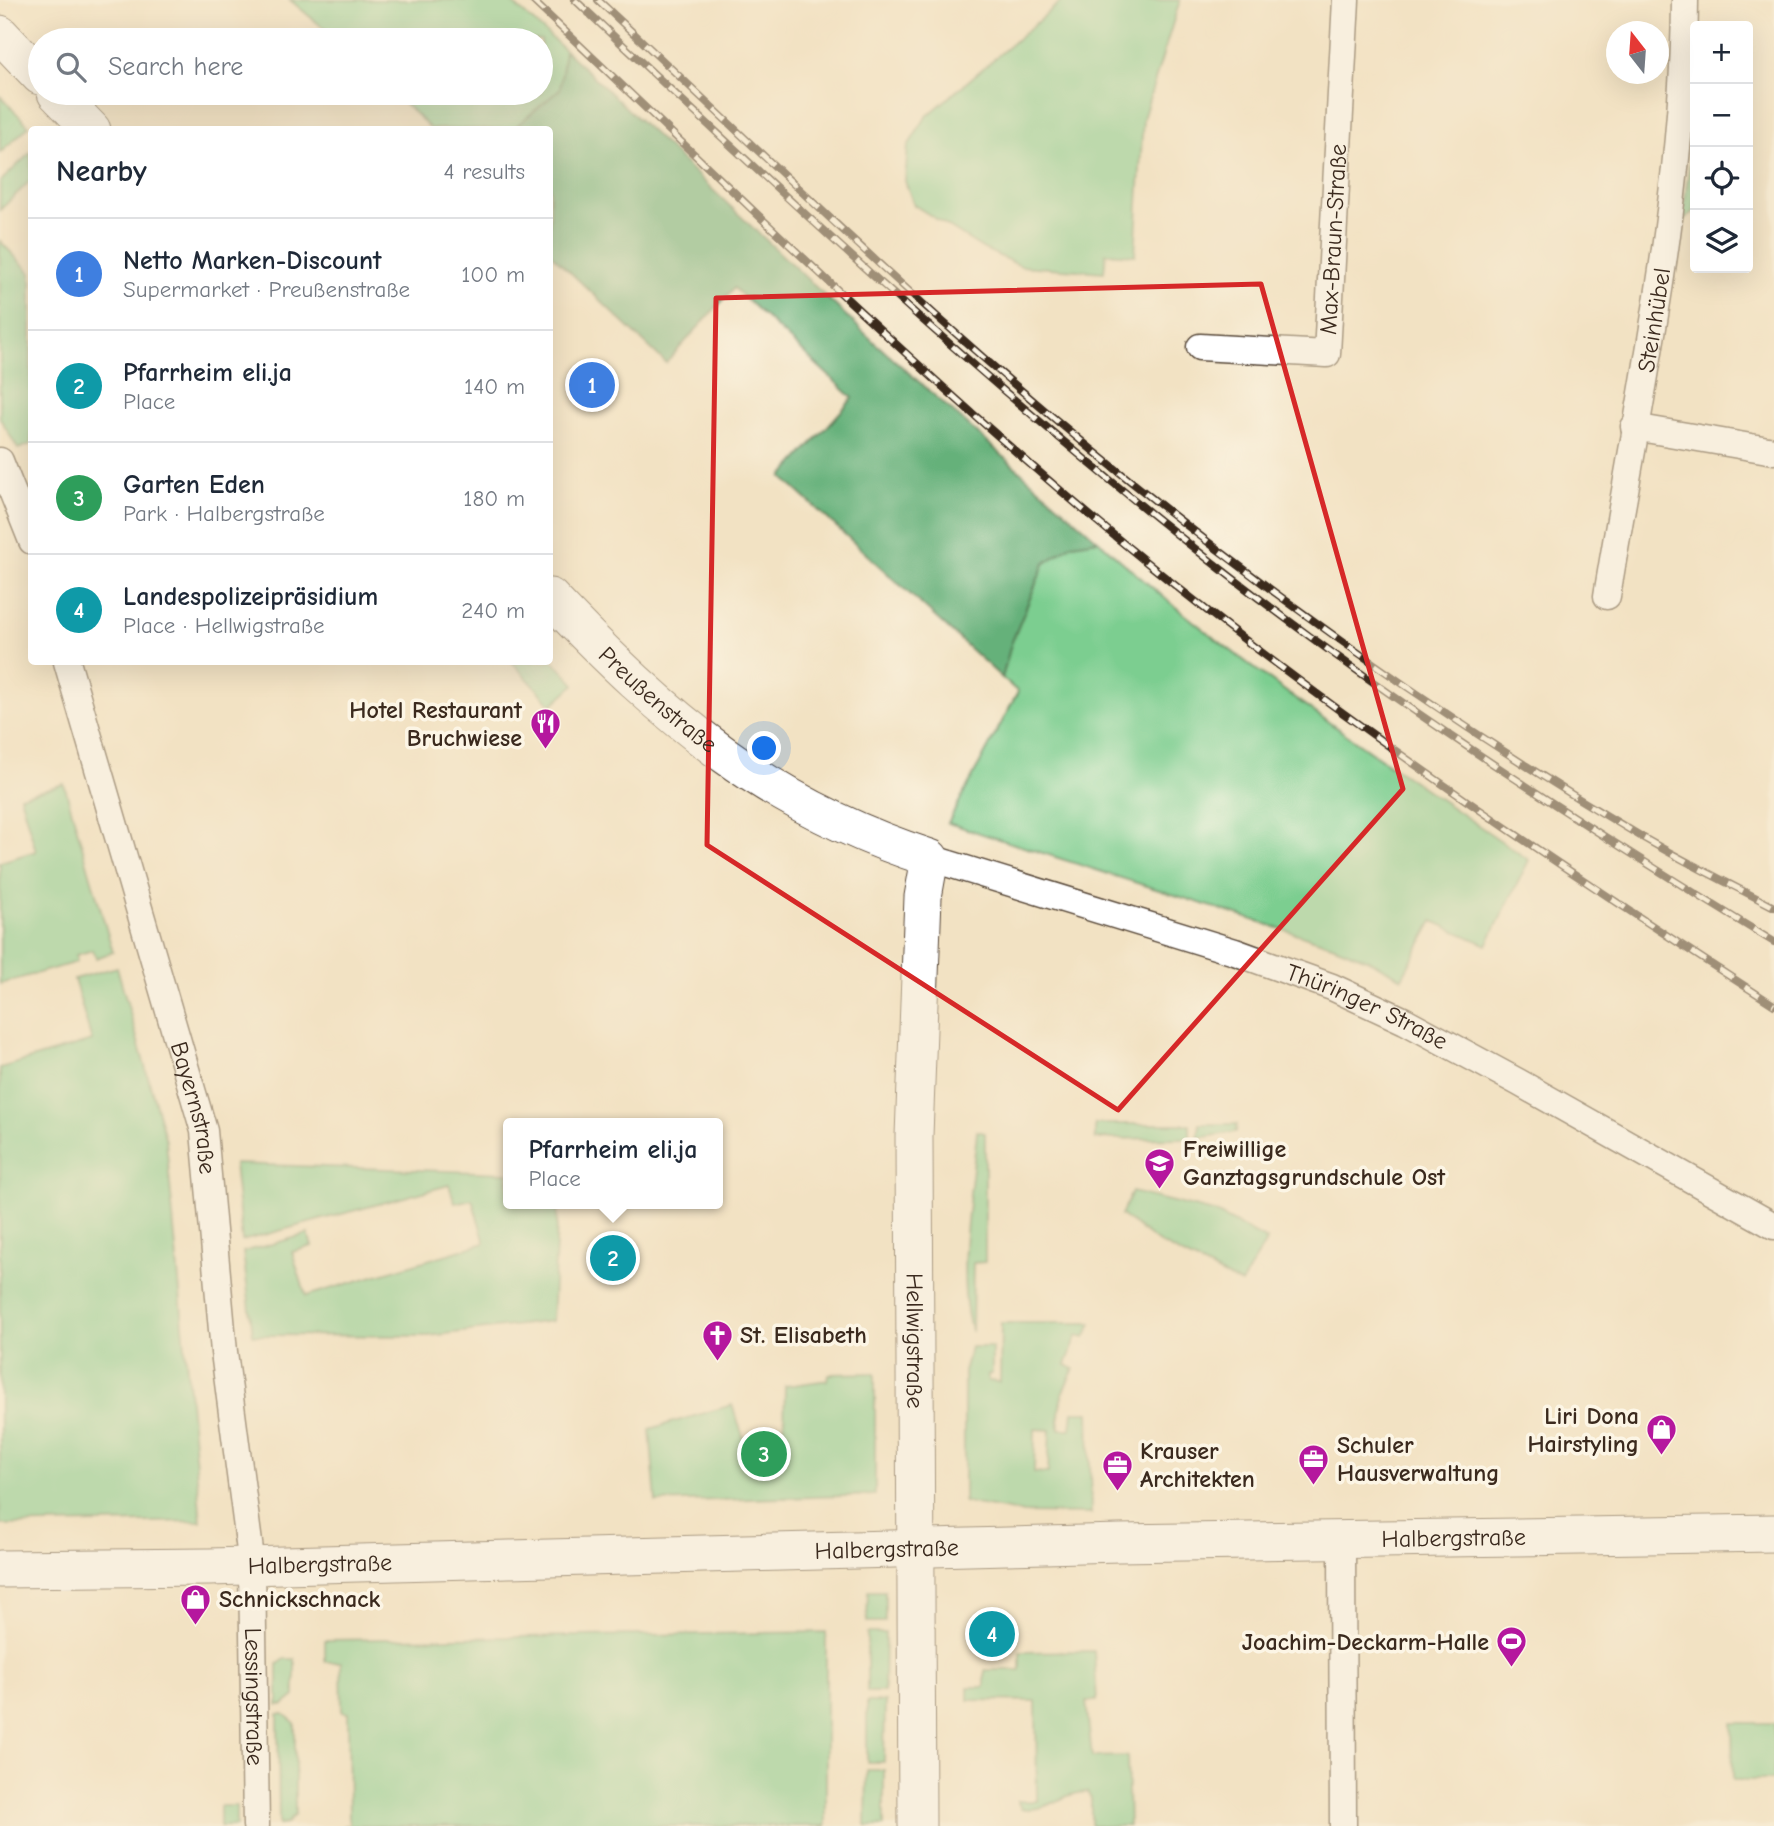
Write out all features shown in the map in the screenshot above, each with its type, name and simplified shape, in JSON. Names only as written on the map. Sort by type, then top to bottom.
[{"type":"street","name":"Max-Braun-Straße","points":[[1199,347],[1327,354],[1346,0]]},
{"type":"street","name":"Steinhübel","points":[[1607,596],[1667,236],[1677,154],[1685,0]]},
{"type":"street","points":[[0,34],[28,63]]},
{"type":"street","points":[[68,105],[88,126]]},
{"type":"street","points":[[1634,427],[1774,451]]},
{"type":"street","points":[[0,461],[28,531]]},
{"type":"street","name":"Preußenstraße","points":[[553,600],[621,669],[705,744],[810,809],[868,836],[930,858]]},
{"type":"street","name":"Bayernstraße","points":[[68,665],[204,1131],[224,1352],[252,1566]]},
{"type":"street","name":"Thüringer Straße","points":[[930,858],[1235,953],[1332,987],[1405,1021],[1518,1082],[1774,1226]]},
{"type":"street","name":"Hellwigstraße","points":[[917,1826],[915,1059],[923,897],[930,858]]},
{"type":"street","name":"Halbergstraße","points":[[0,1569],[252,1566],[1342,1540],[1774,1533]]},
{"type":"street","points":[[1342,1540],[1343,1826]]},
{"type":"street","name":"Lessingstraße","points":[[252,1566],[256,1826]]},
{"type":"highlighted area","points":[[1261,284],[1403,789],[1118,1110],[707,845],[716,298]]},
{"type":"green space","points":[[290,0],[509,0],[540,28],[324,28]]},
{"type":"green space","points":[[1063,0],[1180,0],[1143,119],[1135,255],[1106,253],[1104,272],[1021,266],[984,249],[914,205],[905,181],[908,146],[926,117]]},
{"type":"green space","points":[[553,39],[565,50],[560,89],[553,95]]},
{"type":"green space","points":[[565,50],[874,342],[1098,540],[1072,544],[1044,564],[1011,644],[1002,678],[782,477],[853,398],[734,288],[666,363],[553,256],[553,126],[517,126],[541,105],[553,105],[553,95],[560,89]]},
{"type":"green space","points":[[0,96],[29,126],[0,153]]},
{"type":"green space","points":[[406,105],[541,105],[517,126],[428,126]]},
{"type":"green space","points":[[28,155],[28,183],[0,210],[0,182]]},
{"type":"green space","points":[[1690,161],[1690,215],[1682,221]]},
{"type":"green space","points":[[0,241],[28,270],[28,445],[18,449],[0,418]]},
{"type":"green space","points":[[1098,540],[1200,627],[1254,668],[1529,860],[1487,945],[1433,921],[1402,978],[1367,959],[1332,945],[948,823],[1018,692],[1002,678],[1011,644],[1044,564],[1072,544]]},
{"type":"green space","points":[[553,661],[575,684],[552,705],[515,665],[553,665]]},
{"type":"green space","points":[[64,784],[113,952],[96,958],[93,950],[76,955],[77,962],[0,984],[0,862],[36,851],[20,796]]},
{"type":"green space","points":[[117,967],[166,1141],[201,1521],[0,1525],[0,1068],[92,1041],[74,979]]},
{"type":"green space","points":[[1095,1124],[1190,1124],[1190,1138],[1095,1139]]},
{"type":"green space","points":[[1200,1124],[1237,1124],[1236,1132],[1198,1138]]},
{"type":"green space","points":[[977,1131],[985,1133],[985,1262],[973,1263],[972,1332],[964,1286],[964,1260]]},
{"type":"green space","points":[[234,1164],[503,1173],[503,1209],[558,1209],[552,1321],[429,1336],[253,1335],[243,1252],[308,1234],[312,1246],[292,1252],[306,1296],[485,1243],[472,1199],[455,1203],[449,1185],[242,1241]]},
{"type":"green space","points":[[1132,1192],[1214,1212],[1267,1240],[1241,1284],[1159,1243],[1121,1215]]},
{"type":"green space","points":[[1001,1323],[1092,1323],[1085,1338],[1077,1336],[1066,1365],[1074,1369],[1066,1384],[1059,1420],[1059,1429],[1071,1429],[1073,1412],[1089,1412],[1091,1514],[1024,1513],[964,1502],[964,1371],[971,1347],[992,1347],[992,1374],[988,1374],[988,1381],[1000,1382]],"holes":[[[1035,1429],[1050,1430],[1048,1473],[1034,1472]]]},
{"type":"green space","points":[[875,1373],[875,1495],[656,1502],[650,1429],[732,1405],[748,1450],[760,1446],[757,1437],[784,1428],[785,1386],[828,1380],[829,1374]]},
{"type":"green space","points":[[868,1591],[885,1591],[885,1622],[867,1622]]},
{"type":"green space","points":[[826,1632],[826,1826],[343,1826],[349,1825],[348,1713],[342,1712],[341,1662],[325,1662],[325,1640]]},
{"type":"green space","points":[[867,1633],[885,1633],[884,1692],[867,1692]]},
{"type":"green space","points":[[1094,1651],[1097,1701],[1086,1701],[1092,1757],[1127,1756],[1129,1826],[1091,1826],[1091,1799],[1087,1792],[1070,1795],[1038,1808],[1021,1808],[1017,1801],[1037,1801],[1036,1701],[968,1700],[968,1687],[985,1687],[985,1670],[1020,1670],[1020,1652]]},
{"type":"green space","points":[[285,1659],[295,1659],[295,1696],[284,1705],[278,1705],[278,1664]]},
{"type":"green space","points":[[867,1702],[885,1702],[884,1762],[867,1762]]},
{"type":"green space","points":[[278,1714],[284,1714],[295,1723],[295,1814],[286,1824],[279,1825]]},
{"type":"green space","points":[[1732,1723],[1774,1723],[1774,1780],[1733,1780]]},
{"type":"green space","points":[[867,1770],[884,1770],[884,1826],[866,1826]]},
{"type":"green space","points":[[220,1806],[236,1806],[236,1826],[220,1826]]},
{"type":"railway","points":[[532,0],[931,376],[1096,521],[1181,590],[1325,700],[1472,805],[1774,1005]]},
{"type":"railway","points":[[575,0],[950,344],[1105,476],[1254,595],[1399,700],[1547,800],[1774,942]]},
{"type":"railway","points":[[598,0],[943,322],[1024,393],[1193,530],[1280,596],[1459,722],[1642,837],[1774,907]]},
{"type":"place","name":"Netto Marken-Discount","points":[[592,385]]},
{"type":"place","name":"Hotel Restaurant Bruchwiese","points":[[545,751]]},
{"type":"place","name":"Freiwillige Ganztagsgrundschule Ost","points":[[1160,1190]]},
{"type":"place","name":"Pfarrheim eli.ja","points":[[613,1258]]},
{"type":"place","name":"St. Elisabeth","points":[[717,1362]]},
{"type":"place","name":"Garten Eden","points":[[764,1454]]},
{"type":"place","name":"Liri Dona Hairstyling","points":[[1662,1457]]},
{"type":"place","name":"Schuler Hausverwaltung","points":[[1314,1486]]},
{"type":"place","name":"Krauser Architekten","points":[[1117,1492]]},
{"type":"place","name":"Schnickschnack","points":[[196,1626]]},
{"type":"place","name":"Landespolizeipräsidium","points":[[992,1634]]},
{"type":"place","name":"Joachim-Deckarm-Halle","points":[[1512,1669]]}]
